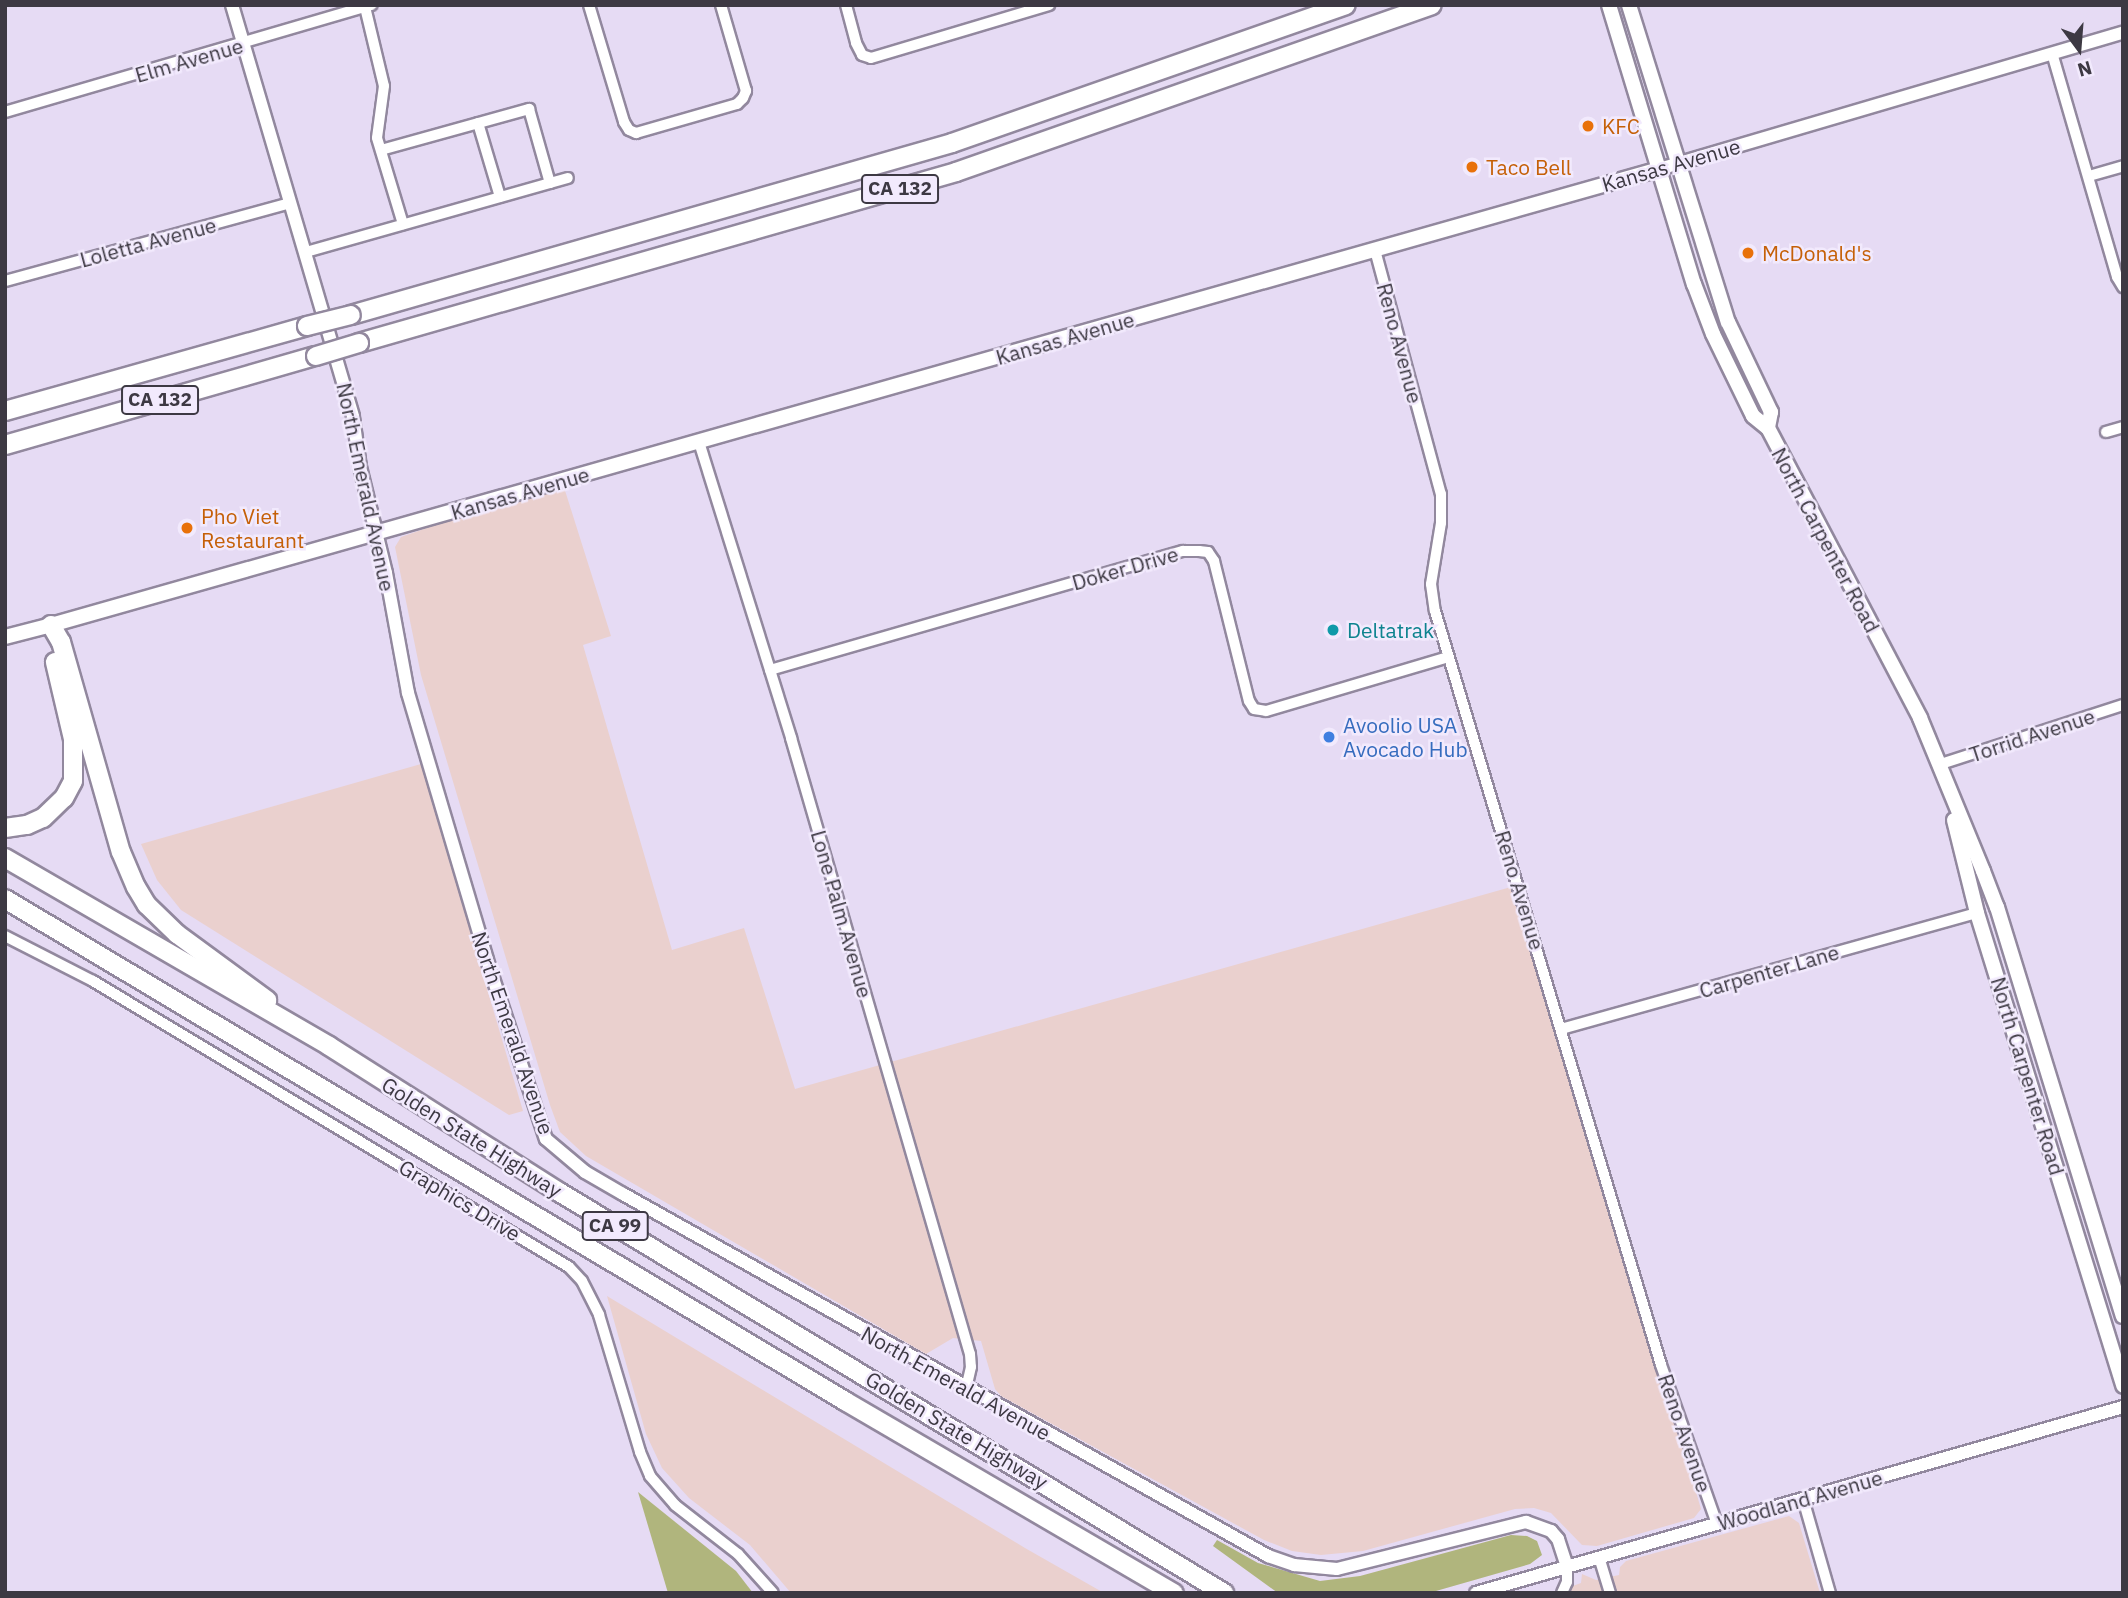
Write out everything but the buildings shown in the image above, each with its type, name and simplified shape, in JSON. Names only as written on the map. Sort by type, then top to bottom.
[{"type":"highway","name":"CA 132","points":[[5,404],[159,367],[351,315],[952,143],[1345,5]]},
{"type":"highway","name":"CA 132","points":[[5,445],[945,175],[1432,5]]},
{"type":"highway","points":[[5,411],[159,367]]},
{"type":"highway","points":[[5,828],[27,825],[43,818],[64,799],[73,781],[74,739],[50,645],[51,625]]},
{"type":"highway","points":[[51,625],[61,642],[124,860],[147,905],[177,934],[329,1046]]},
{"type":"highway","name":"Golden State Highway","points":[[5,858],[329,1046],[559,1192],[1224,1593]]},
{"type":"highway","name":"Golden State Highway","points":[[5,899],[869,1416],[1174,1593]]},
{"type":"main road","name":"North Carpenter Road","points":[[1609,5],[1694,284],[1713,334],[1753,416],[1768,428],[1920,718],[1997,907],[2123,1316]]},
{"type":"main road","name":"North Carpenter Road","points":[[1629,5],[1728,322],[1771,412],[1768,428]]},
{"type":"main road","name":"Kansas Avenue","points":[[5,637],[374,535],[1659,169]]},
{"type":"main road","name":"North Carpenter Road","points":[[1941,765],[1977,913],[2123,1386]]},
{"type":"main road","points":[[1977,913],[1987,914],[1992,920],[2016,1003],[2034,1027]]},
{"type":"main road","points":[[2035,1099],[2041,1099],[2046,1105],[2064,1164],[2084,1189]]},
{"type":"street","name":"North Emerald Avenue","points":[[233,5],[353,417],[374,535],[386,573],[415,716],[484,949],[545,1139],[585,1172],[966,1388],[1279,1561],[1322,1569],[1354,1566],[1526,1522],[1551,1531],[1558,1539],[1567,1566]]},
{"type":"street","points":[[589,5],[624,122],[629,130],[636,132],[737,104],[743,98],[746,90],[721,5]]},
{"type":"street","points":[[846,5],[856,43],[862,55],[871,58],[1049,5]]},
{"type":"street","name":"Elm Avenue","points":[[5,113],[368,6]]},
{"type":"street","points":[[368,6],[384,86],[376,128],[403,224]]},
{"type":"street","name":"Kansas Avenue","points":[[1659,169],[2123,32]]},
{"type":"street","points":[[2052,53],[2117,276],[2123,287]]},
{"type":"street","points":[[381,150],[529,109],[550,183]]},
{"type":"street","points":[[478,123],[500,197]]},
{"type":"street","points":[[2089,176],[2123,166]]},
{"type":"street","points":[[306,252],[568,178]]},
{"type":"street","name":"Loletta Avenue","points":[[5,281],[290,203]]},
{"type":"street","name":"Reno Avenue","points":[[1375,250],[1441,494],[1441,523],[1431,584],[1434,606],[1659,1356],[1717,1524]]},
{"type":"street","points":[[2106,432],[2123,427]]},
{"type":"street","name":"Lone Palm Avenue","points":[[699,442],[770,670],[970,1354],[971,1367],[966,1388]]},
{"type":"street","name":"Doker Drive","points":[[770,670],[1183,551],[1208,552],[1214,561],[1249,701],[1255,709],[1266,711],[1448,657]]},
{"type":"street","name":"Torrid Avenue","points":[[1941,765],[2123,705]]},
{"type":"street","name":"Carpenter Lane","points":[[1561,1029],[1977,913]]},
{"type":"street","name":"Graphics Drive","points":[[5,936],[93,981],[569,1267],[582,1281],[599,1315],[640,1452],[650,1476],[675,1505],[738,1554],[773,1593]]},
{"type":"street","name":"Woodland Avenue","points":[[1476,1593],[2123,1406]]},
{"type":"street","points":[[1803,1499],[1830,1593]]},
{"type":"street","points":[[1599,1558],[1610,1593]]},
{"type":"street","points":[[1562,1593],[1567,1582],[1567,1566]]},
{"type":"shaded area","points":[[562,481],[611,636],[583,645],[672,950],[744,928],[795,1089],[1518,885],[1701,1509],[1694,1518],[1597,1546],[1582,1545],[1551,1513],[1534,1508],[1515,1509],[1363,1551],[1321,1555],[1292,1551],[1264,1540],[1001,1396],[995,1389],[981,1341],[953,1338],[926,1354],[586,1156],[560,1132],[550,1105],[421,675],[395,547],[401,537]]},
{"type":"shaded area","points":[[421,764],[523,1111],[509,1115],[181,910],[157,880],[141,844]]},
{"type":"shaded area","points":[[607,1296],[1104,1593],[791,1593],[750,1545],[689,1498],[662,1468],[646,1434]]},
{"type":"shaded area","points":[[1789,1516],[1799,1523],[1820,1593],[1553,1593],[1581,1583],[1582,1574],[1596,1580],[1619,1575],[1620,1567],[1626,1561]]},
{"type":"green space","points":[[638,1492],[736,1571],[753,1593],[668,1593]]},
{"type":"green space","points":[[1511,1535],[1527,1536],[1537,1541],[1542,1555],[1530,1564],[1429,1593],[1278,1593],[1213,1546],[1217,1540],[1258,1563],[1320,1581],[1360,1576]]},
{"type":"place","name":"KFC","points":[[1588,126]]},
{"type":"place","name":"Taco Bell","points":[[1472,167]]},
{"type":"place","name":"McDonald's","points":[[1748,253]]},
{"type":"place","name":"Pho Viet Restaurant","points":[[187,528]]},
{"type":"place","name":"Deltatrak","points":[[1333,630]]},
{"type":"place","name":"Avoolio USA Avocado Hub","points":[[1329,737]]}]
